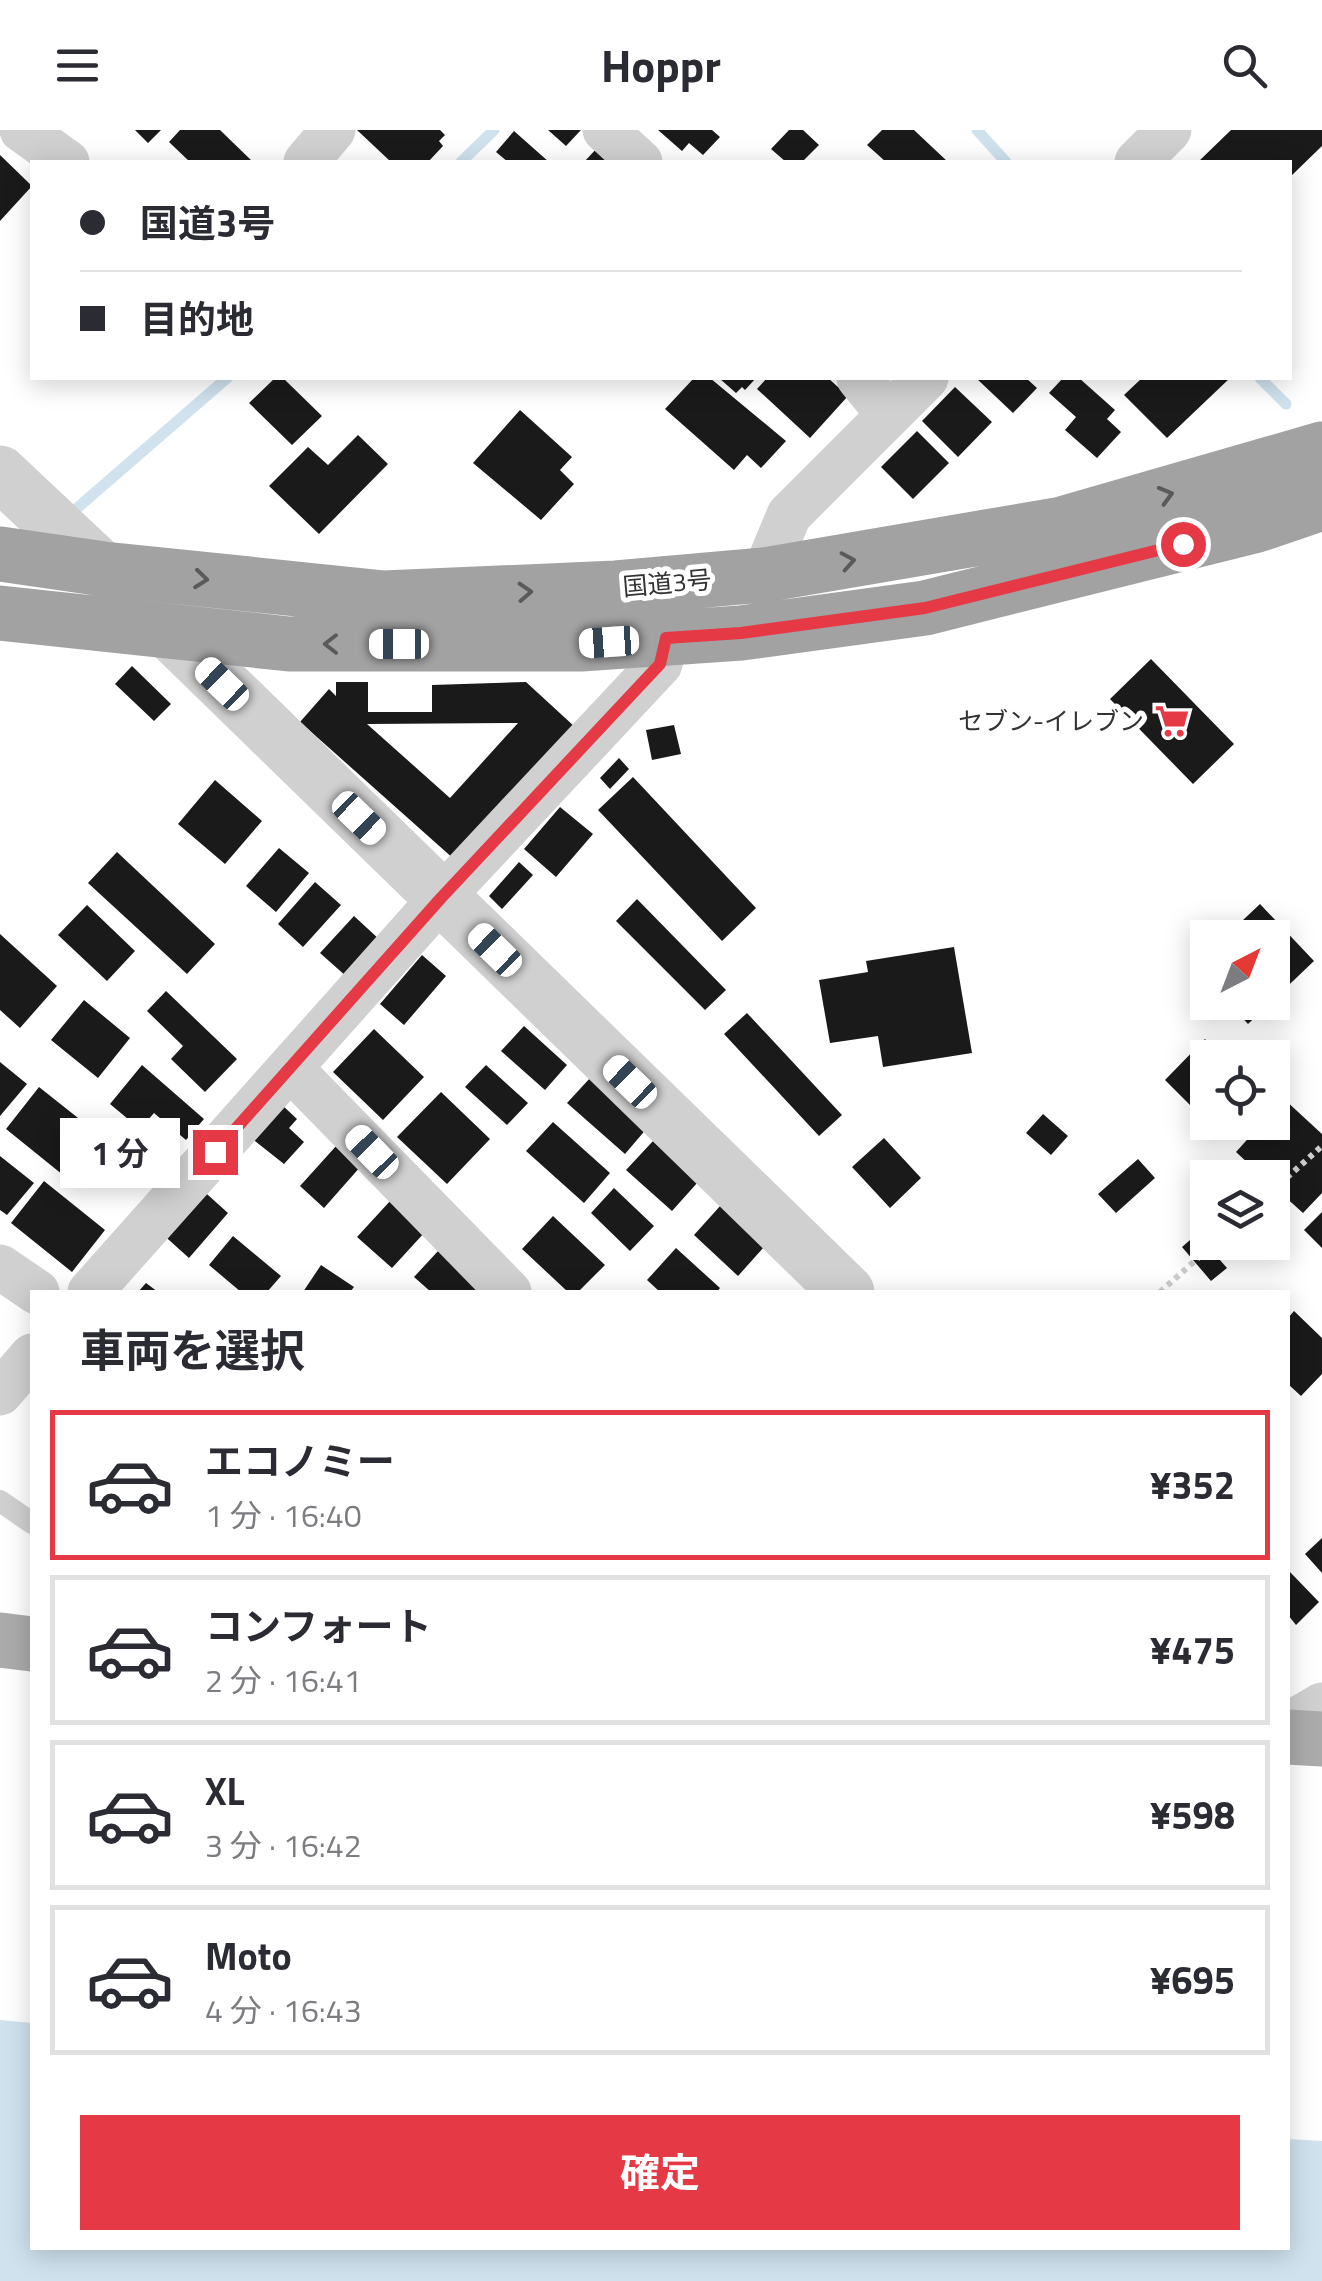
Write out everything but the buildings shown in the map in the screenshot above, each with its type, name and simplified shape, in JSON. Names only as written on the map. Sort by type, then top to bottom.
[{"type":"highway","name":"国道3号","points":[[0,554],[104,569],[384,598],[616,588],[764,574],[1062,524],[1322,449]]},
{"type":"highway","points":[[0,613],[289,644],[581,644],[741,633],[925,608],[1257,525],[1322,503]]},
{"type":"main road","points":[[0,1640],[30,1644]]},
{"type":"main road","points":[[1290,1737],[1322,1740]]},
{"type":"street","points":[[22,130],[64,160]]},
{"type":"street","points":[[308,160],[333,130]]},
{"type":"street","points":[[605,130],[638,160]]},
{"type":"street","points":[[1139,160],[1169,130]]},
{"type":"street","points":[[862,380],[889,416]]},
{"type":"street","points":[[764,574],[790,515],[924,380]]},
{"type":"street","points":[[0,473],[104,569],[845,1290]]},
{"type":"street","points":[[92,1290],[441,898],[660,664],[666,638]]},
{"type":"street","points":[[290,1068],[507,1290]]},
{"type":"street","points":[[0,1267],[34,1290]]},
{"type":"street","points":[[0,1393],[30,1358]]},
{"type":"street","points":[[1290,1723],[1322,1705]]},
{"type":"lane","points":[[0,1500],[30,1522]]},
{"type":"path","points":[[1290,1175],[1322,1146]]},
{"type":"path","points":[[1162,1290],[1196,1260]]},
{"type":"water","points":[[0,2020],[30,2023],[30,2250],[1290,2250],[1290,2139],[1322,2141],[1322,2281],[0,2281]]},
{"type":"waterway","points":[[463,160],[494,130]]},
{"type":"waterway","points":[[977,130],[1004,160]]},
{"type":"waterway","points":[[68,516],[225,380]]},
{"type":"waterway","points":[[1262,380],[1286,404]]},
{"type":"place","name":"セブン-イレブン","points":[[1172,721]]},
{"type":"route","points":[[215,1152],[441,898],[660,664],[666,638],[741,633],[925,608],[1183,544]]}]
